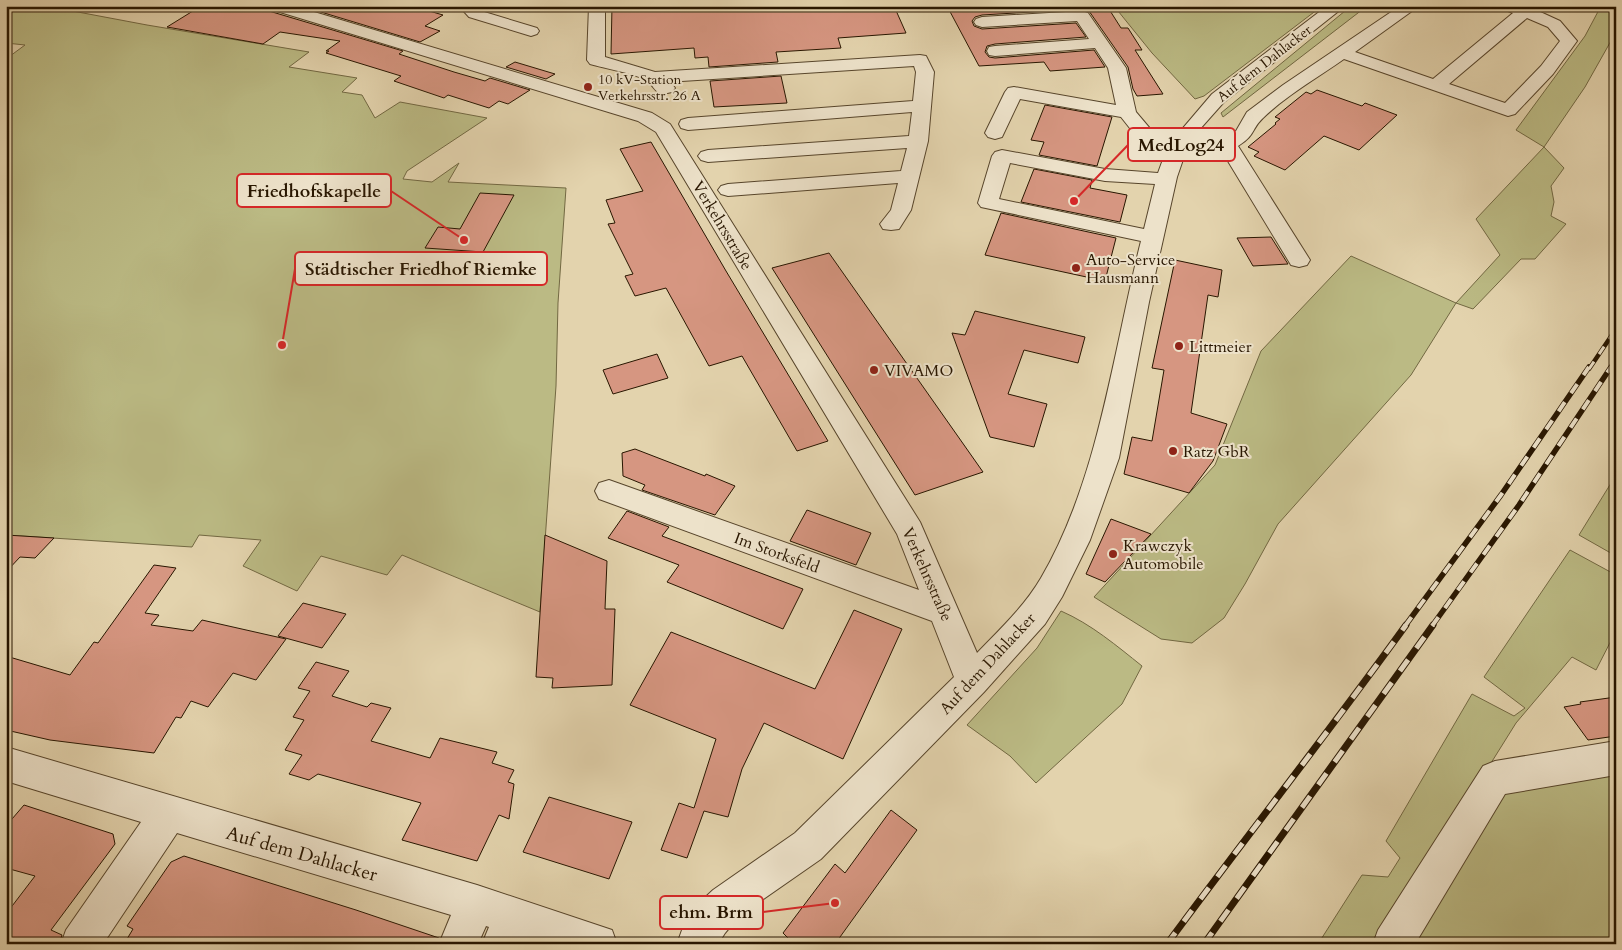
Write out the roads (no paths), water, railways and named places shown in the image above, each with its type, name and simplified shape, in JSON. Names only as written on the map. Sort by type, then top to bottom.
[{"type":"street","name":"Verkehrsstraße","points":[[276,6],[645,117],[663,128],[910,530],[972,681]]},
{"type":"street","points":[[467,6],[475,14],[532,31]]},
{"type":"street","points":[[597,6],[596,60],[654,77],[660,86],[673,89],[925,72],[918,140],[910,176],[901,210],[891,224]]},
{"type":"street","name":"Auf dem Dahlacker","points":[[696,944],[711,919],[726,903],[808,846],[972,681],[1034,614],[1051,588],[1076,540],[1105,458],[1137,302],[1166,180],[1177,148],[1194,124],[1218,98],[1337,6]]},
{"type":"street","points":[[1228,144],[1243,135],[1254,116],[1289,89],[1344,54],[1411,6]]},
{"type":"street","points":[[1344,54],[1436,86],[1508,110],[1547,70],[1569,41],[1554,24],[1522,8],[1436,86]]},
{"type":"street","points":[[982,22],[1082,16],[1117,68],[1127,113],[1151,142],[1177,148]]},
{"type":"street","points":[[995,51],[1100,43]]},
{"type":"street","points":[[995,133],[1014,92],[1127,113]]},
{"type":"street","points":[[688,124],[922,106]]},
{"type":"street","points":[[1194,124],[1228,144],[1299,260]]},
{"type":"street","points":[[708,156],[918,140]]},
{"type":"street","points":[[1153,237],[988,202],[1002,156],[1105,176],[1147,177],[1166,180]]},
{"type":"street","points":[[728,190],[910,176]]},
{"type":"street","name":"Im Storksfeld","points":[[609,491],[944,612]]},
{"type":"street","points":[[1392,944],[1436,876],[1495,778],[1616,758]]},
{"type":"street","name":"Auf dem Dahlacker","points":[[6,764],[477,904],[507,930],[598,944]]},
{"type":"street","points":[[80,944],[169,813]]},
{"type":"street","points":[[458,944],[477,904]]},
{"type":"railway","points":[[1589,369],[1616,329]]},
{"type":"railway","points":[[1610,369],[1616,360]]},
{"type":"railway","points":[[1405,626],[1501,495],[1589,367]]},
{"type":"railway","points":[[1432,626],[1519,505],[1611,367]]},
{"type":"railway","points":[[1167,944],[1406,625]]},
{"type":"railway","points":[[1204,944],[1433,625]]},
{"type":"place","name":"10 kV-Station Verkehrsstr. 26 A","points":[[588,87]]},
{"type":"place","name":"MedLog24","points":[[1074,201]]},
{"type":"place","name":"Friedhofskapelle","points":[[464,240]]},
{"type":"place","name":"Auto-Service Hausmann","points":[[1076,268]]},
{"type":"place","name":"Städtischer Friedhof Riemke","points":[[282,345]]},
{"type":"place","name":"Littmeier","points":[[1179,346]]},
{"type":"place","name":"VIVAMO","points":[[874,370]]},
{"type":"place","name":"Ratz GbR","points":[[1173,451]]},
{"type":"place","name":"Krawczyk Automobile","points":[[1113,554]]},
{"type":"place","name":"ehm. Brm","points":[[835,903]]}]
